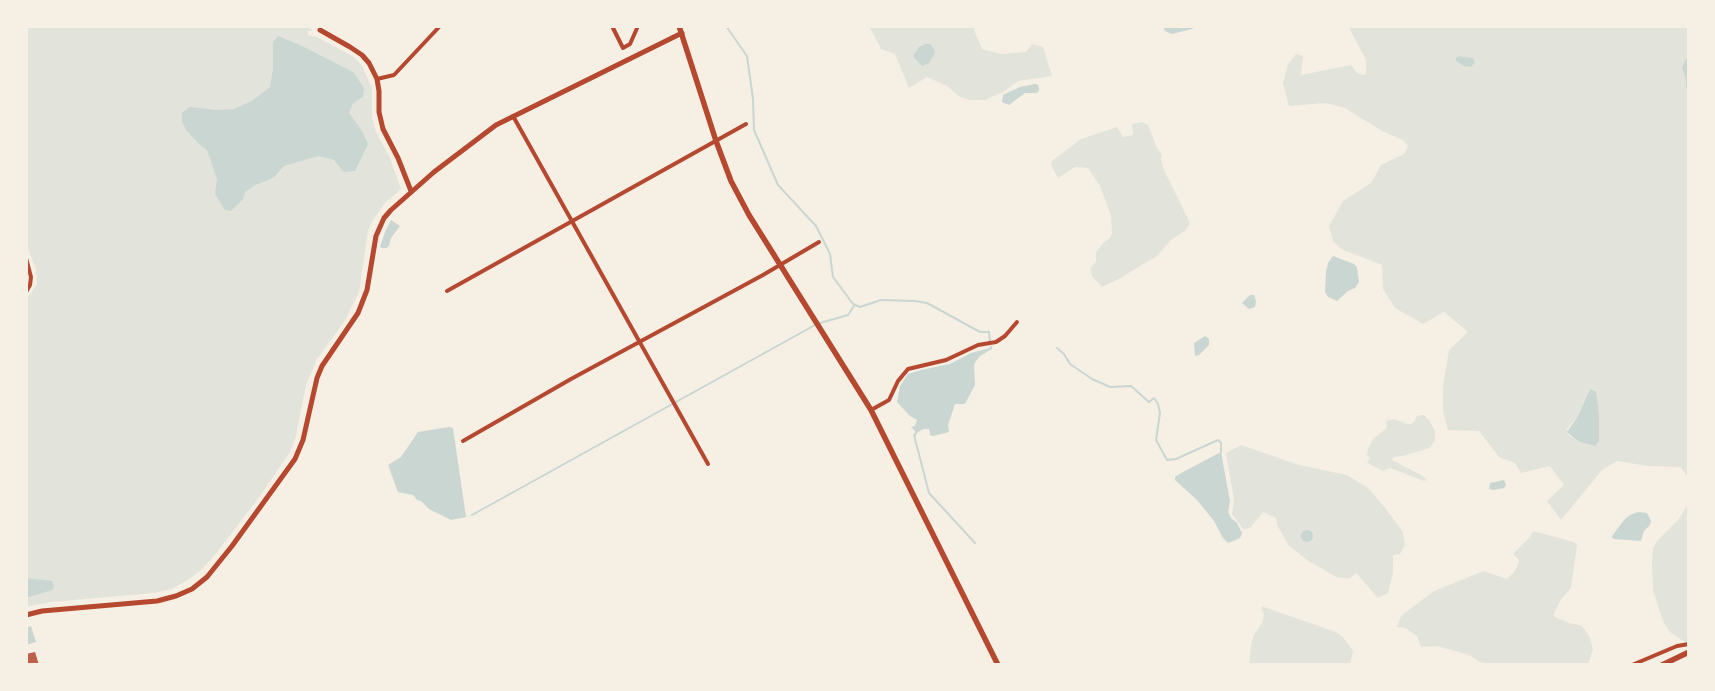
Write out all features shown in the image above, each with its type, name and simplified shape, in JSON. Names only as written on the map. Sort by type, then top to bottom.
[{"type":"main road","points":[[680,29],[716,141],[739,198],[871,410],[998,665]]},
{"type":"main road","points":[[1662,665],[1689,652]]},
{"type":"street","points":[[377,79],[394,75],[440,26]]},
{"type":"street","points":[[612,26],[623,48],[630,44],[638,26]]},
{"type":"street","points":[[317,28],[362,55],[369,63],[377,79],[380,121],[411,191]]},
{"type":"street","points":[[26,615],[42,611],[157,601],[192,589],[207,577],[232,546],[295,459],[303,440],[317,378],[322,366],[358,314],[365,299],[376,236],[390,210],[482,134],[512,116],[680,29]]},
{"type":"street","points":[[512,116],[708,464]]},
{"type":"street","points":[[447,291],[746,124]]},
{"type":"street","points":[[462,441],[571,379],[763,275],[819,242]]},
{"type":"street","points":[[26,258],[31,277],[30,285],[26,292]]},
{"type":"street","points":[[871,410],[889,400],[898,381],[908,369],[946,360],[978,345],[996,342],[1006,336],[1016,322]]},
{"type":"street","points":[[1632,665],[1677,646],[1689,644]]},
{"type":"shaded area","points":[[26,26],[309,26],[312,31],[308,31],[308,35],[317,37],[354,57],[362,66],[372,88],[372,117],[376,132],[390,158],[401,189],[385,203],[368,231],[359,292],[344,322],[317,359],[306,385],[296,436],[290,452],[260,496],[215,555],[200,571],[172,589],[154,593],[51,602],[26,607],[26,300],[37,284],[36,270],[26,243],[28,91],[26,90]]},
{"type":"shaded area","points":[[869,26],[975,26],[974,30],[982,49],[1001,54],[1026,52],[1032,44],[1043,47],[1052,76],[1018,81],[1003,92],[985,100],[970,100],[960,97],[947,86],[927,77],[909,88],[895,54],[881,49]]},
{"type":"shaded area","points":[[1163,26],[1197,26],[1172,34],[1165,31]]},
{"type":"shaded area","points":[[1348,26],[1689,26],[1689,478],[1680,467],[1648,466],[1617,461],[1602,470],[1561,520],[1547,501],[1564,485],[1550,466],[1521,473],[1515,463],[1499,457],[1479,431],[1448,430],[1443,411],[1443,386],[1449,350],[1468,332],[1444,312],[1423,324],[1395,308],[1383,289],[1382,265],[1341,249],[1333,241],[1329,226],[1343,201],[1371,183],[1381,165],[1404,154],[1408,146],[1403,140],[1382,131],[1345,108],[1325,103],[1289,106],[1283,83],[1288,64],[1296,54],[1303,56],[1301,75],[1351,65],[1357,73],[1363,75],[1366,74],[1366,60]],"holes":[[[1459,56],[1465,57],[1473,58],[1463,66],[1456,61]],[[1594,389],[1597,399],[1598,426],[1578,441],[1569,435],[1567,429],[1578,416],[1588,392]]]},
{"type":"shaded area","points":[[278,36],[353,72],[364,88],[363,97],[353,103],[349,113],[362,131],[368,144],[355,171],[344,172],[334,160],[318,156],[284,166],[273,178],[255,185],[245,192],[243,199],[231,211],[225,210],[215,194],[217,179],[207,150],[186,130],[182,121],[182,113],[190,107],[215,110],[234,109],[252,101],[270,87],[273,69],[273,42]]},
{"type":"shaded area","points":[[930,44],[935,53],[929,63],[922,66],[913,56],[919,47]]},
{"type":"shaded area","points":[[1459,56],[1473,58],[1475,62],[1471,67],[1463,66],[1456,61],[1456,58]]},
{"type":"shaded area","points":[[1689,57],[1689,90],[1686,87],[1682,68],[1685,60]]},
{"type":"shaded area","points":[[1035,84],[1039,88],[1039,91],[1036,93],[1025,93],[1009,105],[1002,102],[1003,95],[1020,87]]},
{"type":"shaded area","points":[[1142,122],[1148,125],[1157,148],[1162,155],[1161,159],[1164,170],[1190,223],[1186,230],[1171,240],[1157,256],[1102,287],[1092,276],[1090,268],[1096,262],[1096,252],[1110,238],[1112,233],[1111,216],[1100,186],[1088,168],[1075,167],[1058,178],[1051,165],[1052,161],[1081,139],[1117,127],[1123,137],[1133,135],[1132,124]]},
{"type":"shaded area","points":[[391,220],[400,226],[391,238],[389,246],[382,248],[380,247]]},
{"type":"shaded area","points":[[1333,256],[1357,267],[1359,282],[1355,288],[1348,291],[1337,301],[1328,297],[1325,292],[1328,263]]},
{"type":"shaded area","points":[[1250,295],[1254,295],[1256,301],[1255,307],[1249,309],[1242,303]]},
{"type":"shaded area","points":[[1205,336],[1209,339],[1209,345],[1199,355],[1195,356],[1194,343]]},
{"type":"shaded area","points":[[992,346],[992,349],[980,356],[974,364],[975,385],[964,404],[955,404],[948,425],[949,432],[933,436],[930,435],[929,429],[923,429],[914,437],[915,431],[911,427],[915,426],[917,420],[910,416],[897,402],[900,386],[908,374],[950,364],[971,353],[990,348]]},
{"type":"shaded area","points":[[1591,389],[1596,391],[1599,414],[1599,441],[1595,446],[1578,441],[1567,432],[1578,416]]},
{"type":"shaded area","points":[[1420,415],[1424,415],[1429,420],[1435,431],[1435,440],[1432,445],[1429,448],[1403,456],[1393,457],[1392,460],[1427,480],[1424,481],[1390,468],[1383,471],[1367,463],[1370,458],[1367,455],[1368,449],[1373,439],[1387,428],[1386,421],[1394,419],[1411,424]]},
{"type":"shaded area","points":[[453,428],[466,517],[451,520],[429,509],[413,495],[398,492],[388,465],[401,457],[418,432]]},
{"type":"shaded area","points":[[1241,445],[1299,465],[1347,475],[1368,488],[1403,532],[1405,545],[1400,554],[1393,555],[1393,573],[1388,593],[1378,598],[1356,573],[1349,579],[1336,577],[1307,560],[1289,546],[1277,525],[1276,518],[1263,512],[1250,528],[1243,529],[1232,514],[1234,500],[1226,453]]},
{"type":"shaded area","points":[[1221,452],[1230,501],[1228,512],[1242,533],[1240,538],[1228,543],[1223,538],[1214,521],[1197,500],[1175,480],[1175,477],[1183,472]]},
{"type":"shaded area","points":[[1504,480],[1506,485],[1504,488],[1489,489],[1490,483]]},
{"type":"shaded area","points":[[1689,502],[1689,643],[1686,643],[1670,632],[1663,621],[1653,590],[1652,563],[1653,548],[1657,541],[1679,519]]},
{"type":"shaded area","points":[[1638,512],[1647,513],[1651,521],[1644,531],[1641,541],[1613,539],[1612,536],[1625,519]]},
{"type":"shaded area","points":[[1307,530],[1313,536],[1307,542],[1301,536]]},
{"type":"shaded area","points":[[1533,531],[1574,542],[1577,545],[1571,588],[1560,601],[1553,616],[1582,626],[1589,636],[1593,649],[1588,665],[1494,665],[1482,663],[1469,655],[1437,646],[1421,647],[1417,636],[1405,628],[1397,627],[1401,616],[1434,591],[1484,571],[1507,579],[1518,565],[1519,560],[1513,554],[1530,537]]},
{"type":"shaded area","points":[[26,578],[52,581],[54,587],[52,590],[26,598]]},
{"type":"shaded area","points":[[1261,606],[1336,632],[1343,637],[1353,651],[1350,665],[1249,665],[1254,635],[1262,623],[1264,615]]},
{"type":"shaded area","points":[[31,626],[36,642],[26,645],[26,628]]},
{"type":"building","points":[[35,652],[39,665],[26,665],[26,654]]},
{"type":"waterway","points":[[726,26],[747,56],[753,99],[754,130],[778,185],[816,226],[830,254],[833,277],[853,304],[860,307],[881,300],[927,303],[980,332],[989,332],[990,341]]},
{"type":"waterway","points":[[820,323],[848,315],[854,306]]},
{"type":"waterway","points":[[472,515],[815,325]]},
{"type":"waterway","points":[[1057,348],[1064,354],[1070,364],[1092,379],[1110,387],[1131,386],[1149,402],[1154,398],[1160,413],[1156,440],[1167,460],[1176,459],[1218,440],[1221,443],[1221,452]]},
{"type":"waterway","points":[[914,435],[929,493],[975,543]]}]
